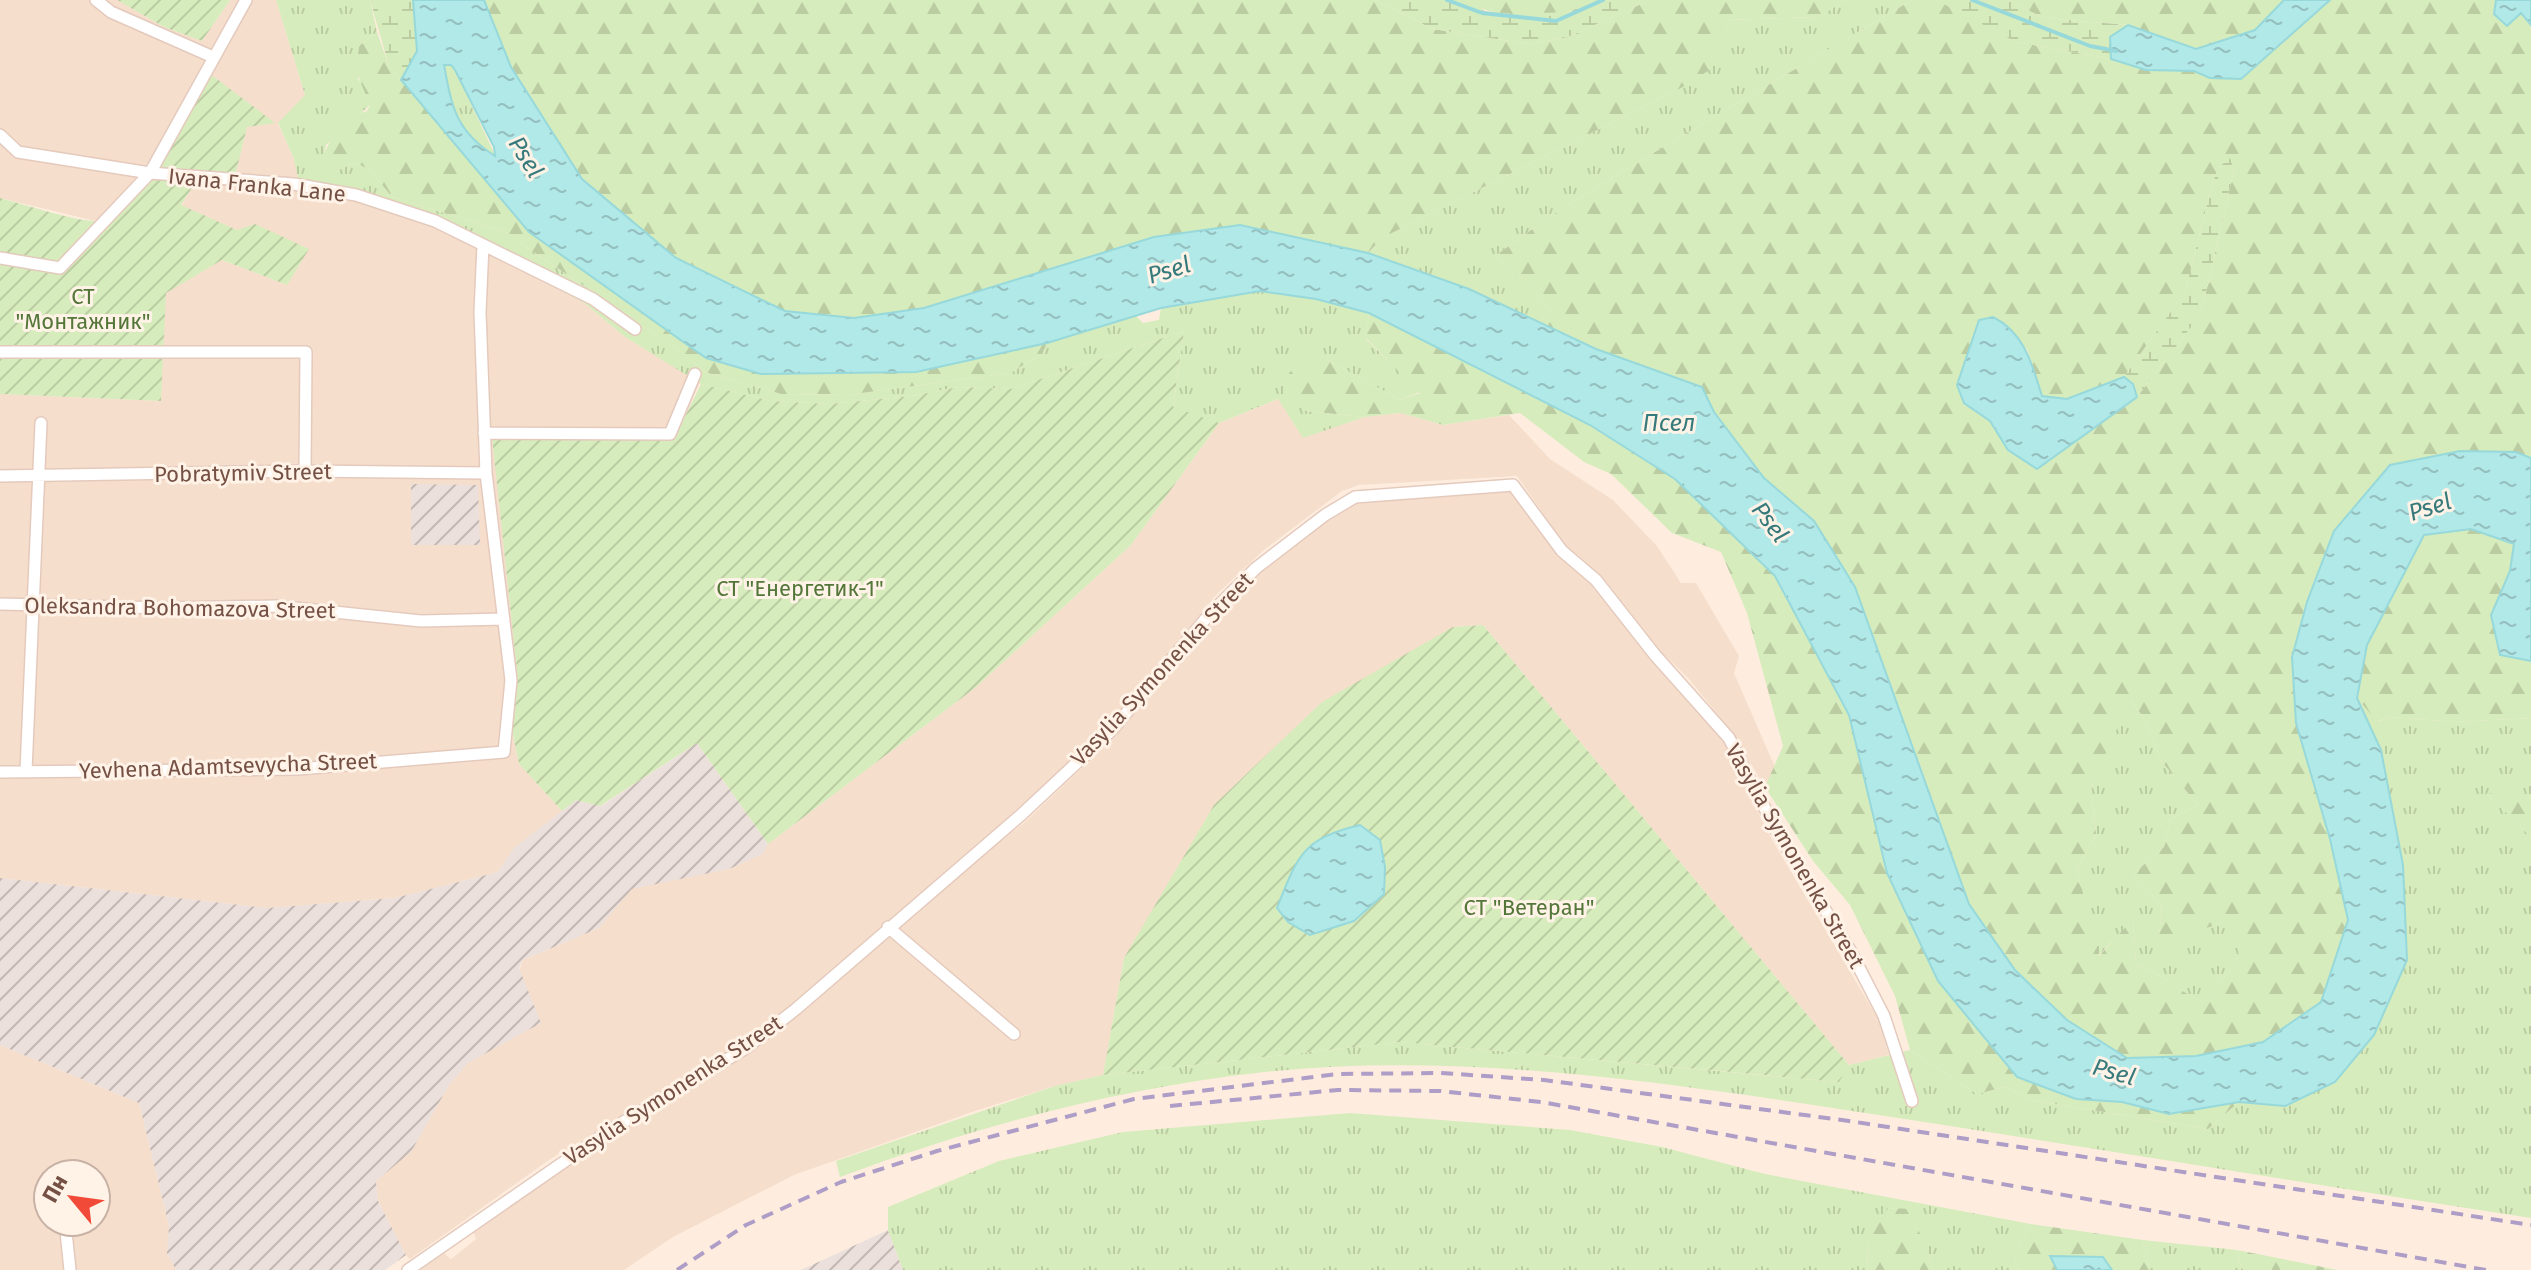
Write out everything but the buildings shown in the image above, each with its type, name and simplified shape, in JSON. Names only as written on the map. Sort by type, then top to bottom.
[{"type":"street","points":[[96,0],[111,12],[213,57]]},
{"type":"street","points":[[0,258],[60,268],[150,173],[245,0]]},
{"type":"street","name":"Ivana Franka Lane","points":[[0,135],[18,152],[150,173],[294,184],[356,195],[435,221],[593,299],[635,329]]},
{"type":"street","points":[[483,245],[480,312],[486,473],[504,619]]},
{"type":"street","points":[[0,352],[306,352],[305,471]]},
{"type":"street","points":[[484,433],[670,434],[695,374]]},
{"type":"street","points":[[26,771],[41,423]]},
{"type":"street","name":"Pobratymiv Street","points":[[0,476],[305,471],[486,473]]},
{"type":"street","name":"Vasylia Symonenka Street","points":[[408,1270],[607,1132],[746,1048],[796,1009],[1022,814],[1112,730],[1227,597],[1256,568],[1325,515],[1355,497],[1513,485],[1562,551],[1596,580],[1655,655],[1729,738],[1777,832],[1884,1016],[1912,1101]]},
{"type":"street","name":"Oleksandra Bohomazova Street","points":[[0,604],[276,606],[421,621],[504,619]]},
{"type":"street","name":"Yevhena Adamtsevycha Street","points":[[0,772],[298,769],[504,752],[511,680],[504,619]]},
{"type":"street","points":[[888,927],[1014,1034]]},
{"type":"street","points":[[67,1238],[70,1270]]},
{"type":"shaded area","points":[[0,0],[117,0],[164,27],[202,41],[230,0],[276,0],[305,95],[278,124],[294,159],[301,189],[348,198],[449,230],[584,303],[625,337],[700,382],[676,437],[648,438],[517,671],[511,725],[519,764],[562,811],[514,848],[498,872],[395,898],[268,908],[0,878],[0,394],[161,401],[165,293],[222,260],[287,285],[237,230],[181,206],[201,174],[236,172],[247,127],[210,73],[150,180],[118,215],[95,221],[0,198]]},
{"type":"shaded area","points":[[1279,399],[1303,437],[1365,417],[1401,413],[1443,425],[1509,415],[1550,459],[1613,500],[1657,546],[1681,583],[1696,583],[1739,656],[1734,673],[1775,767],[1765,787],[1731,731],[1688,678],[1652,643],[1601,576],[1567,548],[1517,476],[1359,485],[1342,491],[1264,550],[1217,594],[1109,725],[1063,769],[763,1030],[549,1160],[410,1259],[406,1255],[378,1201],[376,1181],[411,1151],[449,1085],[468,1063],[494,1046],[523,960],[599,928],[632,888],[729,869],[762,854],[768,844],[975,688],[1131,545],[1219,423]]},
{"type":"shaded area","points":[[411,484],[478,485],[480,545],[411,545]]},
{"type":"shaded area","points":[[1510,492],[1558,556],[1594,584],[1723,741],[1770,836],[1878,1019],[1889,1055],[1849,1065],[1483,625],[1453,627],[1124,958],[1103,1075],[1055,1086],[975,1111],[794,1175],[673,1237],[624,1270],[420,1270],[444,1253],[451,1259],[476,1239],[473,1231],[663,1104],[754,1049],[846,974],[903,919],[1025,822],[1115,737],[1226,606],[1266,568],[1319,527],[1358,503],[1422,495]]},
{"type":"shaded area","points":[[697,743],[768,844],[763,854],[729,869],[632,889],[599,928],[523,960],[519,968],[541,1023],[468,1063],[449,1085],[411,1152],[376,1181],[378,1201],[406,1255],[385,1270],[176,1270],[167,1253],[169,1226],[139,1103],[0,1045],[0,878],[268,908],[395,898],[498,872],[514,848],[576,800],[601,806]]},
{"type":"shaded area","points":[[0,1045],[139,1103],[169,1226],[168,1253],[176,1270],[0,1270]]},
{"type":"shaded area","points":[[888,1230],[903,1270],[801,1270]]},
{"type":"green space","points":[[117,0],[230,0],[202,41],[164,27]]},
{"type":"green space","points":[[276,0],[370,0],[377,32],[359,46],[358,79],[367,90],[370,105],[326,145],[322,165],[335,172],[355,162],[371,171],[392,197],[503,231],[677,349],[705,372],[781,394],[847,395],[1010,373],[1042,354],[1047,343],[1136,316],[1143,323],[1159,320],[1161,308],[1260,291],[1316,299],[1369,313],[1366,339],[1420,392],[1400,400],[1326,359],[1306,411],[1365,417],[1303,438],[1278,399],[1219,423],[1173,408],[1184,331],[1011,389],[959,387],[912,396],[829,404],[771,401],[701,384],[625,337],[584,303],[449,230],[348,198],[300,189],[294,159],[278,123],[305,95]]},
{"type":"green space","points":[[370,0],[413,0],[417,51],[401,80],[389,66]]},
{"type":"green space","points":[[484,0],[1375,0],[1433,29],[1530,44],[1568,37],[1650,0],[1845,0],[1819,17],[1723,20],[1711,69],[1681,88],[1382,238],[1368,253],[1240,225],[1154,237],[924,308],[854,318],[785,311],[676,258],[582,179],[511,67]]},
{"type":"green space","points":[[1375,0],[1480,0],[1479,6],[1484,11],[1512,14],[1570,12],[1592,0],[1650,0],[1568,37],[1530,44],[1433,29]]},
{"type":"green space","points":[[1480,0],[1592,0],[1569,12],[1536,15],[1485,10],[1478,6]]},
{"type":"green space","points":[[1845,0],[1912,0],[1618,174],[1546,219],[1495,256],[1526,280],[1550,311],[1539,322],[1469,289],[1368,253],[1382,238],[1681,88],[1723,20],[1819,17]]},
{"type":"green space","points":[[1912,0],[1936,0],[1949,5],[2016,42],[2111,59],[2146,70],[2194,71],[2210,78],[2241,79],[2330,0],[2496,0],[2494,14],[2507,26],[2521,13],[2531,25],[2531,458],[2516,452],[2390,465],[2330,839],[2348,920],[2321,1002],[2263,1042],[2196,1056],[2127,1058],[2067,1020],[2015,970],[1969,904],[1855,587],[1814,521],[1764,478],[1714,412],[1702,387],[1596,349],[1539,322],[1550,311],[1526,280],[1495,256],[1546,219]],"holes":[[[2230,159],[2234,170],[2201,314],[2137,397],[2037,469],[2008,450],[1990,421],[1957,385],[1979,320],[2027,349],[2042,396],[2067,399],[2124,377],[2185,292],[2213,181],[2220,166]],[[2130,700],[2144,718],[2162,762],[2198,805],[2170,819],[2164,847],[2133,874],[2162,906],[2159,936],[2173,956],[2198,931],[2244,915],[2237,960],[2205,1002],[2136,965],[2133,919],[2099,956],[2077,870],[2096,834],[2091,786]]]},
{"type":"green space","points":[[1936,0],[2007,0],[2044,18],[2128,25],[2110,37],[2111,59],[2016,42]]},
{"type":"green space","points":[[2007,0],[2284,0],[2255,30],[2196,49],[2128,25],[2044,18]]},
{"type":"green space","points":[[377,32],[389,66],[529,232],[761,374],[916,372],[1047,343],[1042,354],[1010,373],[847,395],[781,394],[705,372],[677,349],[503,231],[392,197],[371,171],[355,162],[335,172],[327,171],[322,165],[322,158],[340,120],[367,111],[370,105],[356,71],[359,46]]},
{"type":"green space","points":[[444,64],[451,64],[455,70],[496,157],[472,137],[458,117]]},
{"type":"green space","name":"СТ \"Монтажник\"","points":[[209,73],[275,123],[247,127],[236,172],[201,174],[181,205],[237,230],[255,224],[309,249],[287,285],[222,260],[166,293],[161,401],[0,394],[0,198],[88,221],[114,215],[148,183],[177,136]]},
{"type":"green space","points":[[2230,158],[2234,170],[2201,314],[2137,397],[2133,384],[2124,377],[2185,292],[2213,181],[2220,166]]},
{"type":"green space","points":[[1369,313],[1590,425],[1675,479],[1775,576],[1849,715],[1887,873],[1938,981],[2017,1077],[2076,1099],[2122,1102],[2169,1114],[2239,1102],[2208,1129],[2031,1100],[2005,1087],[1977,1094],[1910,1050],[1895,996],[1850,905],[1813,861],[1765,787],[1783,746],[1747,613],[1721,552],[1672,533],[1611,474],[1584,462],[1520,413],[1443,425],[1401,413],[1365,417],[1306,411],[1284,393],[1289,373],[1306,358],[1326,359],[1400,400],[1420,393],[1366,338]]},
{"type":"green space","name":"СТ \"Енергетик-1\"","points":[[1184,331],[1173,407],[1219,423],[1131,545],[975,688],[768,844],[697,743],[600,806],[576,800],[562,811],[519,764],[511,725],[517,671],[492,437],[675,437],[701,384],[771,401],[829,404],[912,396],[959,387],[1011,389]]},
{"type":"green space","points":[[2471,529],[2514,544],[2510,571],[2491,615],[2501,655],[2531,661],[2531,718],[2454,722],[2392,717],[2377,721],[2357,698],[2367,645],[2424,535]]},
{"type":"green space","name":"СТ \"Ветеран\"","points":[[1483,625],[1849,1065],[1839,1082],[1400,1042],[1103,1075],[1124,958],[1214,805],[1322,702],[1453,627]]},
{"type":"green space","points":[[2357,698],[2378,721],[2392,717],[2454,722],[2531,718],[2531,799],[2487,794],[2531,837],[2531,1218],[1972,1129],[1659,1083],[1500,1068],[1421,1065],[1342,1066],[1265,1072],[1156,1088],[1049,1111],[944,1141],[840,1177],[836,1161],[1055,1086],[1103,1075],[1400,1042],[1838,1082],[1849,1065],[1910,1050],[1977,1094],[2005,1087],[2031,1100],[2208,1129],[2239,1102],[2285,1106],[2381,750]]},
{"type":"green space","points":[[2129,699],[2144,718],[2162,762],[2198,805],[2170,819],[2164,847],[2133,874],[2162,906],[2159,936],[2198,931],[2245,914],[2237,960],[2205,1002],[2136,965],[2133,920],[2098,956],[2077,870],[2096,834],[2091,786]]},
{"type":"green space","points":[[2486,793],[2531,799],[2531,837]]},
{"type":"green space","points":[[1350,1113],[1570,1130],[1662,1147],[1765,1174],[2031,1224],[2014,1256],[2018,1270],[1933,1270],[1911,1210],[1889,1208],[1867,1243],[1868,1270],[903,1270],[888,1230],[888,1207],[999,1161],[1123,1132]]},
{"type":"green space","points":[[1888,1208],[1911,1209],[1933,1270],[1868,1270],[1867,1243]]},
{"type":"green space","points":[[2031,1224],[2143,1240],[2150,1270],[2112,1270],[2103,1257],[2051,1256],[2057,1270],[2018,1270],[2014,1256]]},
{"type":"green space","points":[[2143,1240],[2237,1250],[2241,1268],[2246,1270],[2150,1270]]},
{"type":"green space","points":[[2237,1250],[2338,1270],[2246,1270],[2241,1268]]},
{"type":"water","name":"Псел","points":[[413,0],[484,0],[511,67],[582,179],[676,258],[785,311],[854,318],[924,308],[1154,237],[1240,225],[1368,253],[1469,289],[1596,349],[1702,387],[1714,412],[1764,478],[1814,521],[1855,587],[1969,904],[2015,970],[2067,1020],[2127,1058],[2196,1056],[2263,1042],[2321,1002],[2348,920],[2330,839],[2296,723],[2292,657],[2307,602],[2334,531],[2390,465],[2460,451],[2516,452],[2531,458],[2531,661],[2500,655],[2491,615],[2510,571],[2514,544],[2471,529],[2424,535],[2367,645],[2357,698],[2381,750],[2403,865],[2407,960],[2374,1035],[2335,1082],[2285,1106],[2239,1102],[2169,1114],[2122,1102],[2076,1099],[2017,1077],[1938,981],[1887,873],[1849,715],[1775,576],[1675,479],[1590,425],[1369,313],[1316,299],[1260,291],[1161,308],[1047,343],[916,372],[761,374],[706,358],[529,232],[401,80],[417,51]],"holes":[[[444,65],[451,65],[494,147],[495,156],[472,137],[458,117]]]},
{"type":"water","points":[[2284,0],[2330,0],[2241,79],[2210,78],[2194,71],[2146,70],[2111,59],[2110,37],[2128,25],[2196,49],[2255,30]]},
{"type":"water","points":[[2496,0],[2531,0],[2531,25],[2521,13],[2507,26],[2494,14]]},
{"type":"water","points":[[1993,317],[2020,341],[2031,362],[2042,396],[2067,399],[2124,377],[2133,384],[2137,397],[2037,469],[2008,450],[1990,421],[1964,403],[1957,385],[1979,320]]},
{"type":"water","points":[[1360,825],[1380,840],[1385,867],[1384,894],[1354,921],[1310,935],[1288,922],[1277,908],[1291,875],[1297,862],[1314,843]]},
{"type":"water","points":[[2050,1256],[2103,1257],[2112,1270],[2057,1270]]},
{"type":"waterway","points":[[1447,0],[1482,13],[1556,21],[1603,0]]},
{"type":"waterway","points":[[1972,0],[2090,46],[2116,51]]},
{"type":"railway","points":[[677,1270],[746,1225],[841,1182],[937,1151],[1134,1099],[1338,1074],[1441,1073],[1544,1080],[1849,1121],[2531,1225]]},
{"type":"railway","points":[[1170,1106],[1338,1090],[1440,1091],[1541,1102],[2486,1270]]},
{"type":"water label","name":"Psel","points":[[526,157]]},
{"type":"water label","name":"Psel","points":[[1169,270]]},
{"type":"water label","name":"Psel","points":[[2430,507]]},
{"type":"water label","name":"Psel","points":[[1770,522]]},
{"type":"water label","name":"Psel","points":[[2114,1072]]}]
